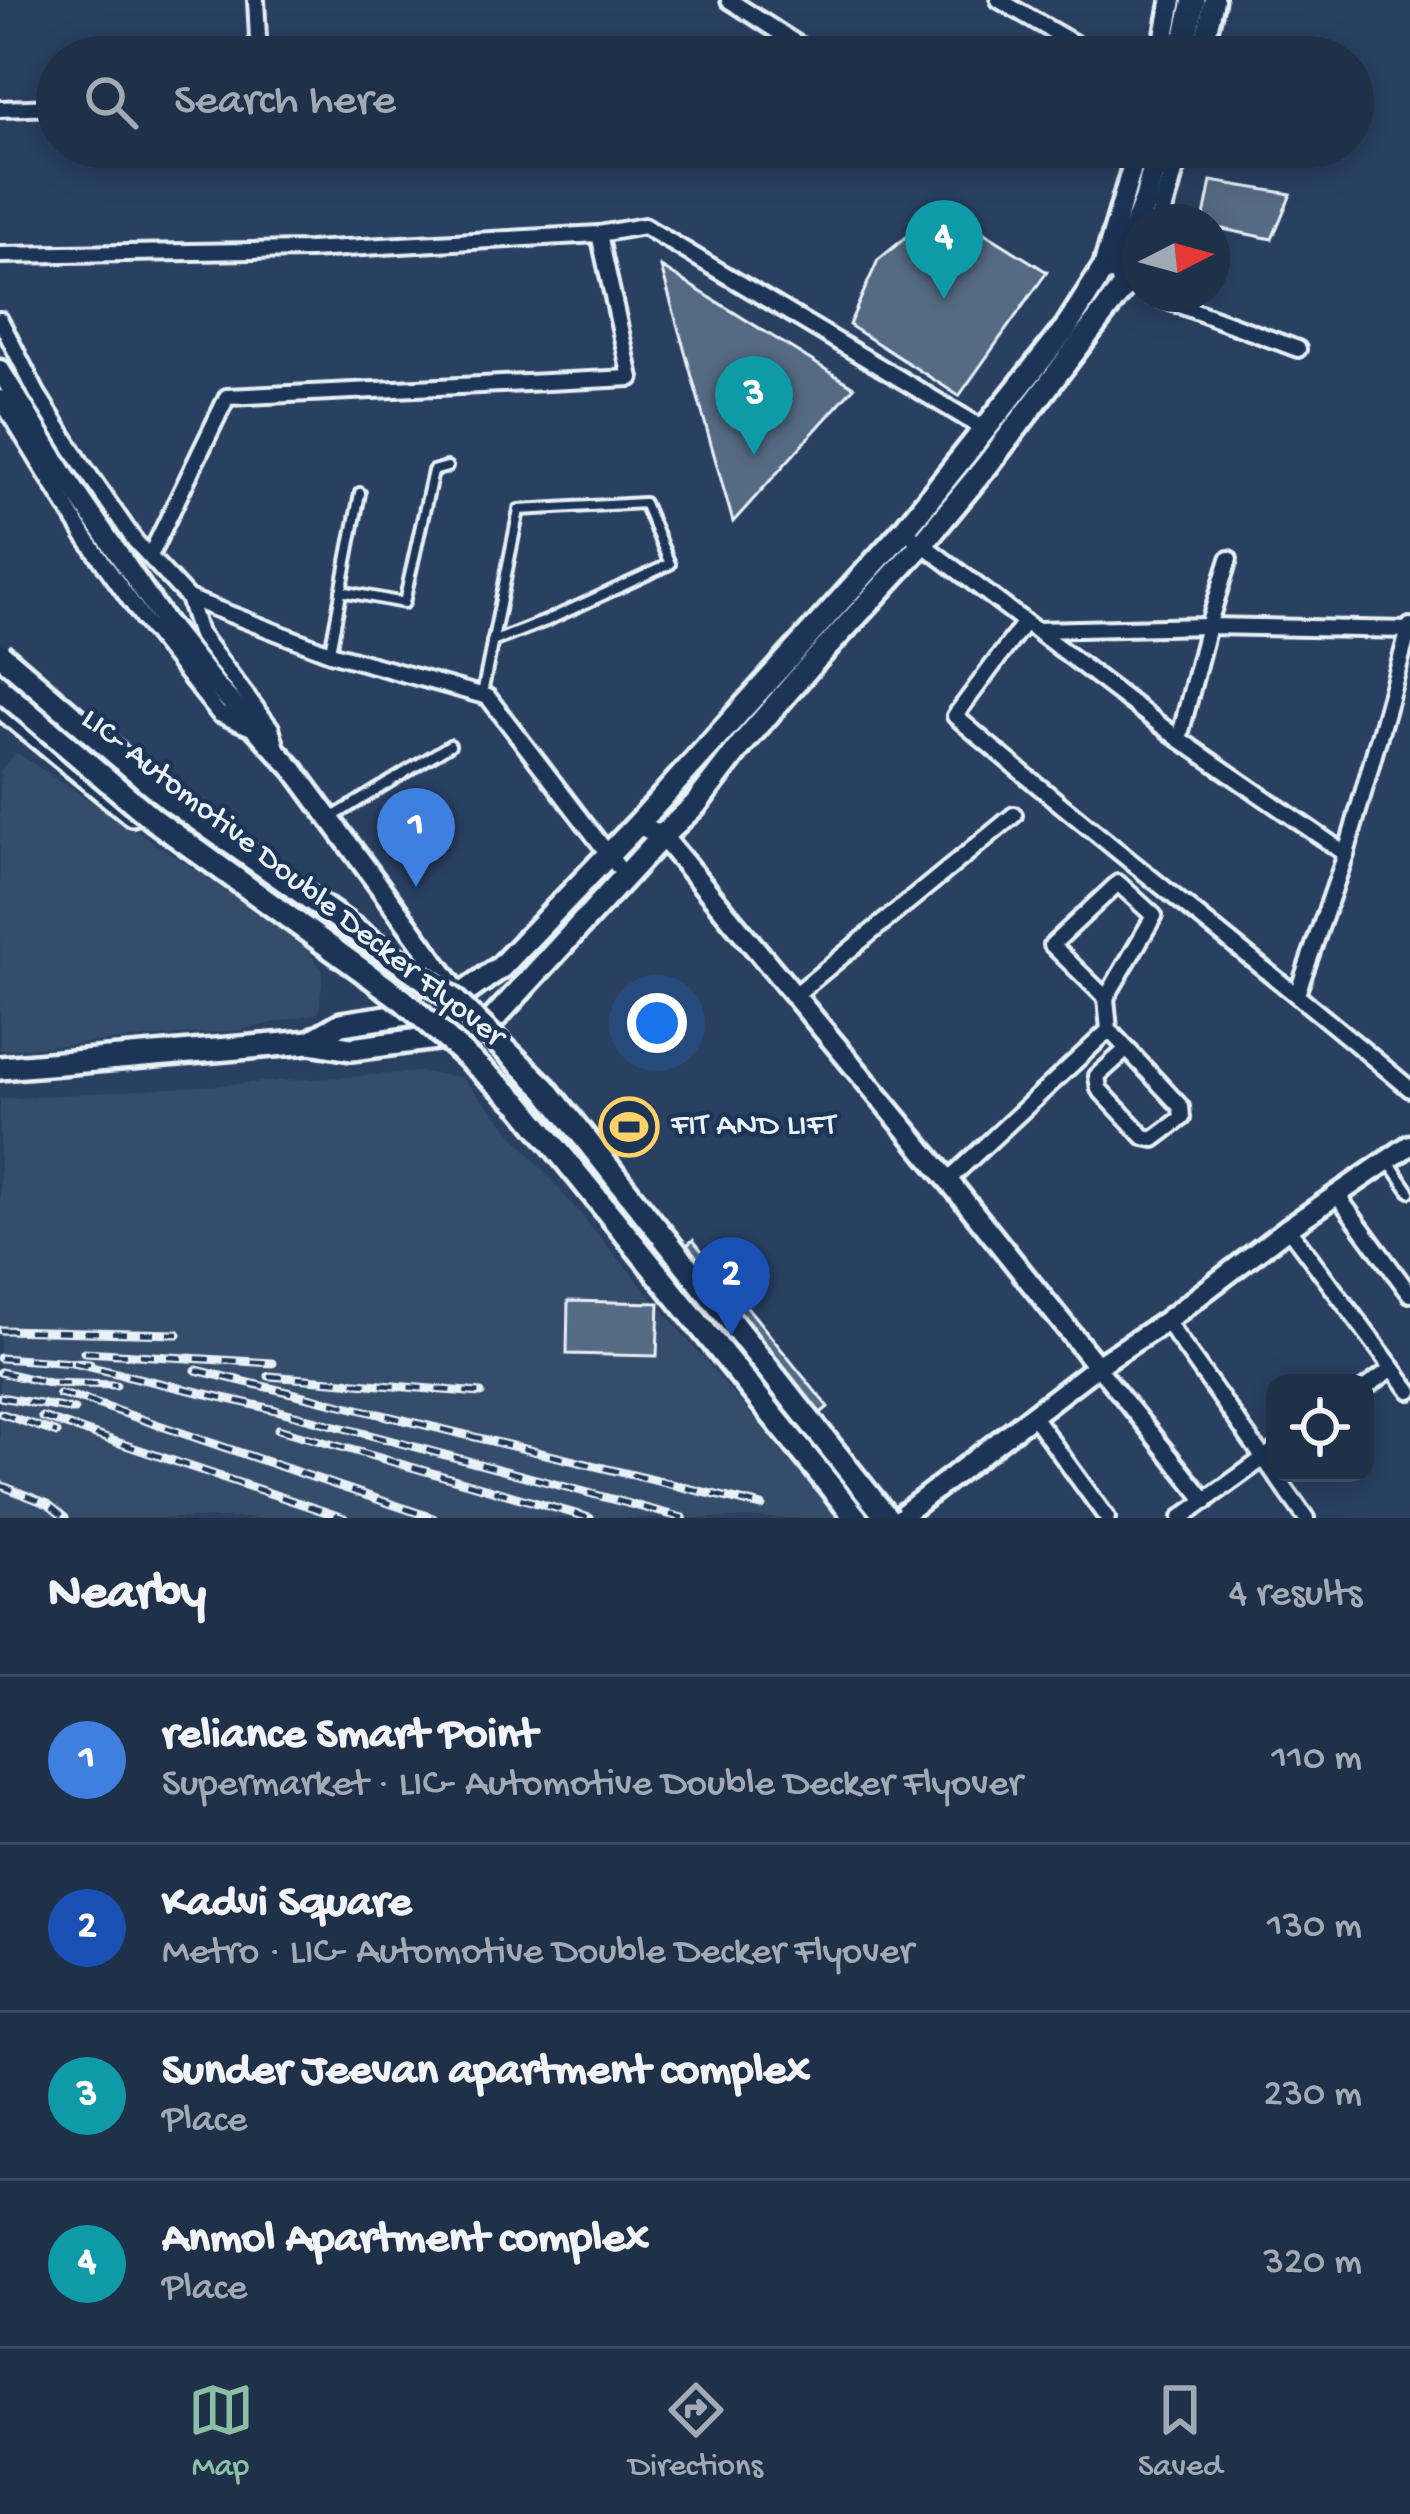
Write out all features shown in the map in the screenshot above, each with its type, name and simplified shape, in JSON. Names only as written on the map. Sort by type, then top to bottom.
[{"type":"main road","points":[[1186,36],[1194,0]]},
{"type":"main road","points":[[1144,204],[1154,168]]},
{"type":"main road","points":[[0,1068],[310,1042],[351,1049],[436,1038],[489,1024],[696,804],[913,537],[984,429],[1066,328],[1122,275]]},
{"type":"main road","points":[[310,1042],[341,1024],[407,1014],[460,996],[501,967],[988,464],[1122,276]]},
{"type":"main road","points":[[0,650],[174,793],[460,996],[553,1084],[897,1518]]},
{"type":"main road","name":"LIC- Automotive Double Decker Flyover","points":[[0,650],[169,799],[453,999],[545,1088],[887,1518]]},
{"type":"main road","points":[[1,705],[147,827],[407,1014],[516,1112],[844,1518]]},
{"type":"main road","name":"LIC- Automotive Double Decker Flyover","points":[[1,705],[403,1000],[521,1105],[856,1518]]},
{"type":"street","points":[[256,0],[258,36]]},
{"type":"street","points":[[729,0],[785,36]]},
{"type":"street","points":[[999,0],[1062,36]]},
{"type":"street","points":[[1165,36],[1172,0]]},
{"type":"street","points":[[1206,36],[1214,0]]},
{"type":"street","points":[[0,109],[36,108]]},
{"type":"street","points":[[1132,204],[1136,168]]},
{"type":"street","points":[[1164,204],[1174,168]]},
{"type":"street","points":[[0,256],[309,250],[598,233],[644,226],[984,429]]},
{"type":"street","points":[[149,556],[227,397],[631,378],[598,233]]},
{"type":"street","points":[[1198,312],[1298,349]]},
{"type":"street","points":[[0,320],[81,463],[135,541],[188,598],[199,633],[271,728],[280,756]]},
{"type":"street","points":[[0,370],[64,476],[166,622],[331,818],[460,996]]},
{"type":"street","points":[[0,398],[85,537],[144,620],[220,714],[253,728]]},
{"type":"street","points":[[913,537],[1179,739],[1346,854]]},
{"type":"street","points":[[1179,739],[1229,560]]},
{"type":"street","points":[[188,598],[330,653],[488,697],[625,876]]},
{"type":"street","points":[[1030,626],[1410,629],[1346,854],[1297,994]]},
{"type":"street","points":[[1030,626],[955,716],[1410,1089]]},
{"type":"street","points":[[795,995],[1014,815]]},
{"type":"street","points":[[638,824],[662,836],[948,1180],[1206,1502]]},
{"type":"street","points":[[1106,998],[1052,945],[1118,884],[1154,916],[1106,998],[1109,1030],[1127,1049],[1181,1107],[1182,1118],[1154,1139],[1144,1137],[1096,1082],[1127,1049]]},
{"type":"street","points":[[948,1180],[1109,1030]]},
{"type":"street","points":[[897,1518],[1096,1366],[1410,1145]]},
{"type":"street","points":[[1336,1195],[1410,1294]]},
{"type":"street","points":[[1288,1228],[1410,1391]]},
{"type":"street","points":[[1166,1321],[1266,1451]]},
{"type":"street","points":[[1374,1382],[1393,1368]]},
{"type":"street","points":[[1033,1416],[1107,1518]]},
{"type":"street","points":[[1180,1518],[1266,1457]]},
{"type":"street","points":[[1285,1482],[1306,1518]]},
{"type":"lane","points":[[341,591],[404,602],[433,471],[447,467]]},
{"type":"lane","points":[[330,653],[360,494]]},
{"type":"lane","points":[[481,695],[519,510],[644,503],[670,565],[492,642]]},
{"type":"lane","points":[[331,818],[451,745]]},
{"type":"lane","points":[[1388,1160],[1410,1192]]},
{"type":"shaded area","points":[[17,753],[296,936],[323,971],[319,1013],[240,1030],[0,1050],[0,770]]},
{"type":"shaded area","points":[[420,1072],[461,1077],[839,1518],[0,1518],[0,1099]]},
{"type":"building","points":[[1211,181],[1291,194],[1272,239],[1230,231],[1230,204],[1207,204]]},
{"type":"building","points":[[943,207],[1047,272],[959,396],[849,325],[878,260]]},
{"type":"building","points":[[661,267],[854,387],[733,522]]},
{"type":"building","points":[[693,1240],[828,1407],[785,1443],[650,1276]]},
{"type":"building","points":[[568,1301],[659,1303],[657,1356],[567,1354]]},
{"type":"railway","points":[[0,662],[115,764],[212,841],[435,996],[516,1067],[881,1518]]},
{"type":"railway","points":[[0,1330],[178,1334]]},
{"type":"railway","points":[[84,1352],[273,1363]]},
{"type":"railway","points":[[0,1358],[90,1364]]},
{"type":"railway","points":[[73,1363],[276,1410],[683,1518]]},
{"type":"railway","points":[[196,1370],[762,1506]]},
{"type":"railway","points":[[0,1372],[49,1383],[116,1385]]},
{"type":"railway","points":[[269,1376],[481,1393]]},
{"type":"railway","points":[[59,1394],[433,1518]]},
{"type":"railway","points":[[0,1397],[74,1410]]},
{"type":"railway","points":[[0,1413],[57,1433]]},
{"type":"railway","points":[[42,1417],[344,1518]]},
{"type":"railway","points":[[278,1429],[590,1518]]},
{"type":"railway","points":[[0,1485],[48,1504],[65,1518]]},
{"type":"place","name":"Anmol Apartment complex","points":[[944,299]]},
{"type":"place","name":"Sunder Jeevan apartment complex","points":[[754,455]]},
{"type":"place","name":"reliance Smart Point","points":[[416,887]]},
{"type":"place","name":"FIT AND LIFT","points":[[629,1127]]},
{"type":"place","name":"Kadvi Square","points":[[731,1336]]}]
